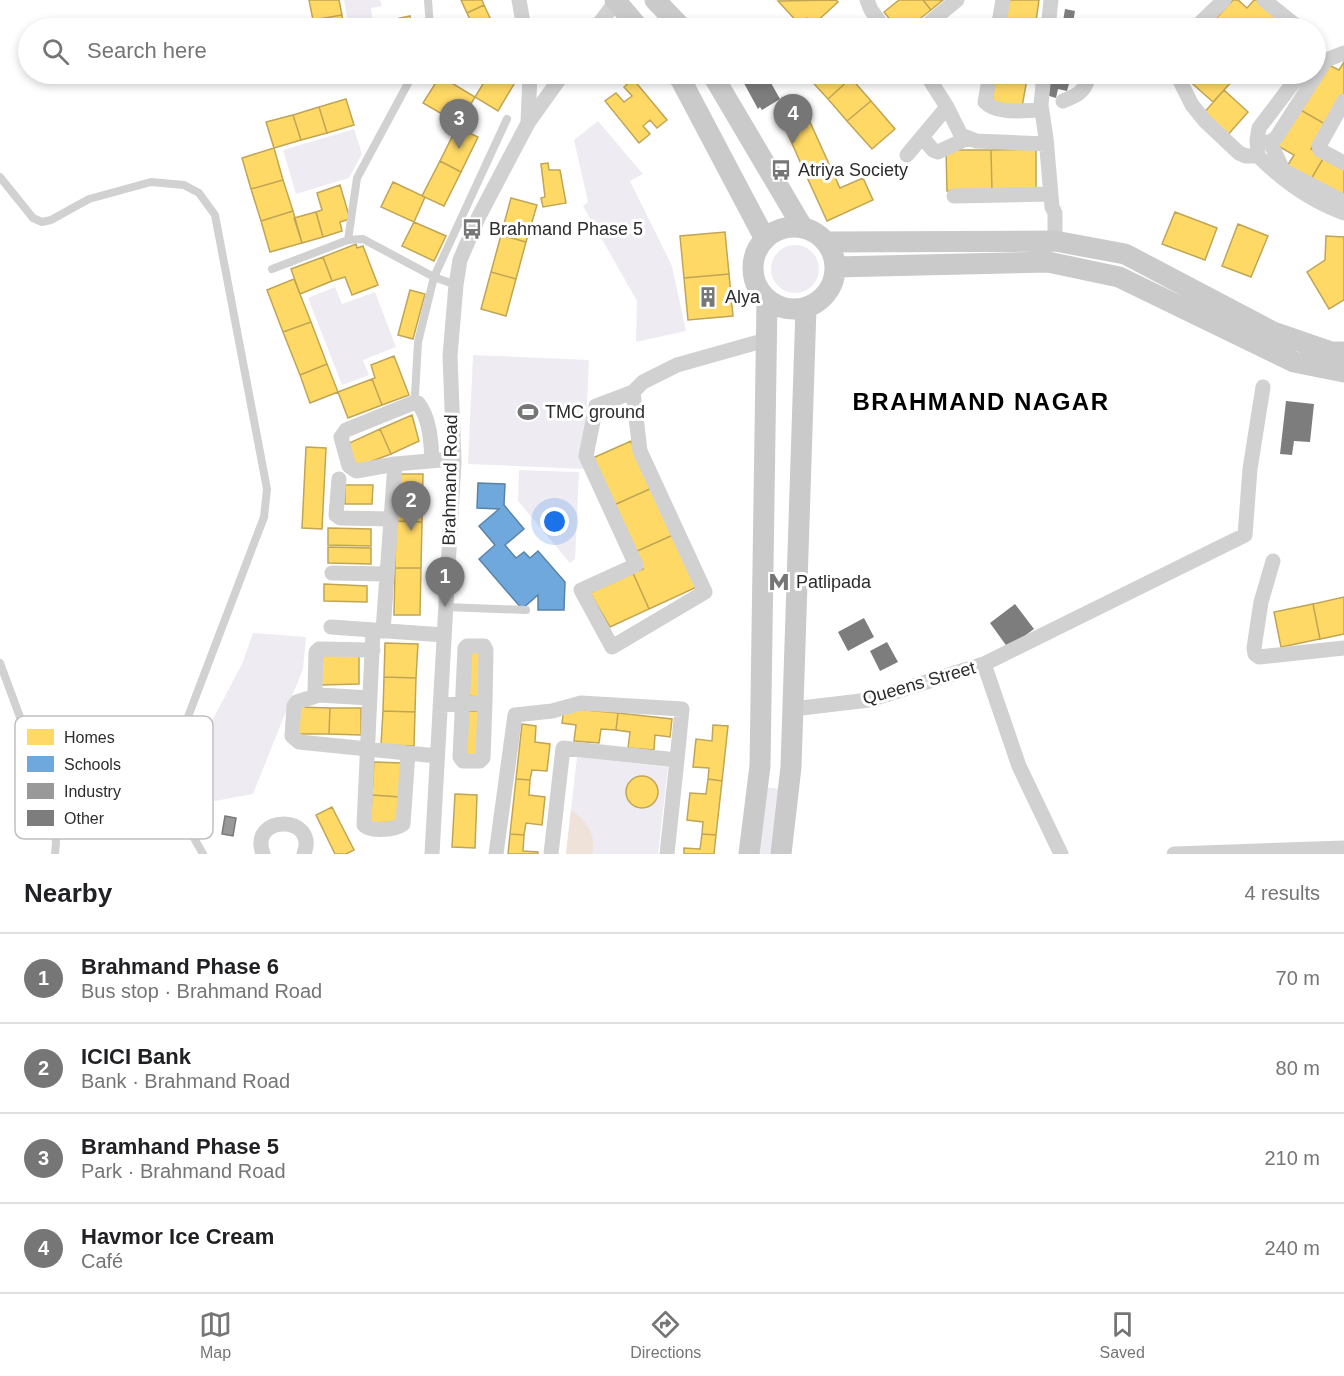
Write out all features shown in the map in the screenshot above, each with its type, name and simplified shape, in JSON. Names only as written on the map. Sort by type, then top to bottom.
[{"type":"street","points":[[519,0],[522,18]]},
{"type":"street","points":[[603,18],[616,0],[631,18]]},
{"type":"street","points":[[655,0],[672,18]]},
{"type":"street","points":[[935,18],[957,0]]},
{"type":"street","points":[[1000,18],[1003,0]]},
{"type":"street","points":[[1049,18],[1051,0]]},
{"type":"street","points":[[1202,18],[1206,0]]},
{"type":"street","points":[[1206,18],[1224,0]]},
{"type":"street","points":[[1264,0],[1286,18]]},
{"type":"street","points":[[873,3],[879,18]]},
{"type":"street","points":[[1326,60],[1344,53]]},
{"type":"street","name":"Brahmand Road","points":[[528,123],[530,84]]},
{"type":"street","name":"Brahmand Road","points":[[432,854],[454,461],[450,356],[460,260],[472,229],[528,123],[556,84]]},
{"type":"street","points":[[683,84],[765,239]]},
{"type":"street","points":[[718,84],[803,228]]},
{"type":"street","points":[[933,84],[947,106],[961,135],[976,141],[1046,144]]},
{"type":"street","points":[[988,84],[985,102],[989,106],[1009,111],[1042,110]]},
{"type":"street","points":[[1043,84],[1042,110],[1051,200],[1048,214],[1052,241]]},
{"type":"street","points":[[1063,101],[1080,94],[1086,84]]},
{"type":"street","points":[[1182,84],[1192,105],[1205,121],[1239,153],[1262,147],[1276,138],[1311,84]]},
{"type":"street","points":[[1292,84],[1259,128],[1262,147],[1275,173],[1300,191],[1344,213]]},
{"type":"street","points":[[1344,101],[1319,146],[1320,150],[1344,163]]},
{"type":"street","points":[[908,155],[947,106]]},
{"type":"street","points":[[922,137],[933,150],[938,152],[968,138]]},
{"type":"street","points":[[1262,147],[1286,172],[1344,202]]},
{"type":"street","points":[[954,196],[1051,200]]},
{"type":"street","points":[[789,227],[803,228],[816,233],[826,242],[833,254],[834,280],[828,292],[818,302],[806,308],[792,310],[779,307],[767,300],[758,290],[753,277],[756,250],[765,239],[776,231],[789,227]]},
{"type":"street","points":[[826,242],[1052,241],[1125,254],[1273,332],[1337,361]]},
{"type":"street","points":[[835,267],[1048,262],[1119,277],[1294,362],[1337,361]]},
{"type":"street","points":[[749,854],[760,765],[767,300]]},
{"type":"street","points":[[781,854],[791,767],[806,308]]},
{"type":"street","points":[[633,392],[640,452],[705,592],[612,647],[580,590],[636,565],[586,456],[596,406],[633,392],[643,382],[677,365],[766,340]]},
{"type":"street","points":[[984,664],[1245,535],[1250,469],[1263,387]]},
{"type":"street","points":[[432,460],[431,436],[422,408],[418,403],[412,403],[346,430],[341,437],[352,470],[432,460],[454,461]]},
{"type":"street","points":[[394,464],[387,574],[373,650],[366,749],[364,825],[368,829],[397,828],[403,824],[408,753]]},
{"type":"street","points":[[339,479],[336,515],[340,518],[391,519]]},
{"type":"street","points":[[1273,561],[1262,602],[1255,654],[1259,657],[1344,648]]},
{"type":"street","points":[[764,571],[797,569]]},
{"type":"street","points":[[332,573],[387,574]]},
{"type":"street","points":[[331,627],[444,635]]},
{"type":"street","points":[[467,646],[484,646],[486,650],[485,704],[483,758],[480,761],[463,761],[460,757],[465,648],[467,646]]},
{"type":"street","points":[[319,695],[315,690],[316,652],[319,649],[373,650]]},
{"type":"street","name":"Queens Street","points":[[793,709],[869,700],[984,664],[1019,765],[1061,854]]},
{"type":"street","points":[[370,698],[319,695],[297,702],[294,706],[292,736],[299,742],[436,756]]},
{"type":"street","points":[[496,854],[515,715],[552,711],[581,703],[682,709],[667,854]]},
{"type":"street","points":[[440,705],[485,704]]},
{"type":"street","points":[[551,854],[563,748],[677,760]]},
{"type":"street","points":[[760,765],[791,767]]},
{"type":"street","points":[[263,854],[261,842],[264,834],[275,824],[283,823],[291,824],[303,834],[306,841],[304,854]]},
{"type":"street","points":[[1174,854],[1344,848]]},
{"type":"lane","points":[[428,0],[429,18]]},
{"type":"lane","points":[[348,240],[357,178],[408,84]]},
{"type":"lane","points":[[415,395],[418,342],[434,277],[507,119]]},
{"type":"lane","points":[[0,177],[33,218],[42,222],[51,220],[89,199],[152,182],[184,186],[199,193],[215,215],[267,489],[264,517],[188,716]]},
{"type":"lane","points":[[272,269],[348,240],[363,239],[434,277],[456,285]]},
{"type":"lane","points":[[445,607],[526,610]]},
{"type":"lane","points":[[0,663],[19,716]]},
{"type":"lane","points":[[55,854],[56,839]]},
{"type":"lane","points":[[195,839],[203,854]]},
{"type":"shaded area","points":[[344,0],[380,0],[382,6],[371,8],[372,18],[347,18]]},
{"type":"shaded area","points":[[598,121],[643,174],[630,181],[672,266],[686,331],[636,342],[637,301],[583,206],[588,202],[574,140]]},
{"type":"shaded area","points":[[354,129],[362,154],[349,178],[296,194],[283,150]]},
{"type":"shaded area","points":[[795,245],[812,252],[819,269],[812,286],[795,293],[778,286],[771,269],[778,252]]},
{"type":"shaded area","points":[[335,287],[342,304],[375,292],[396,347],[363,360],[369,375],[342,385],[308,298]]},
{"type":"shaded area","name":"TMC ground","points":[[473,355],[589,360],[584,469],[468,464]]},
{"type":"shaded area","points":[[519,470],[579,472],[575,559],[570,563],[518,501]]},
{"type":"shaded area","points":[[253,633],[306,637],[303,669],[253,794],[213,801],[213,719],[242,664]]},
{"type":"shaded area","points":[[577,757],[668,767],[658,854],[566,854]]},
{"type":"shaded area","points":[[764,787],[782,789],[774,854],[756,854]]},
{"type":"shaded area","points":[[571,810],[592,834],[592,854],[566,854]]},
{"type":"building: Homes","points":[[309,0],[339,0],[342,15],[313,18]]},
{"type":"building: Homes","points":[[461,0],[482,0],[484,5],[467,13]]},
{"type":"building: Homes","points":[[836,0],[838,2],[821,18],[794,18],[778,1]]},
{"type":"building: Homes","points":[[899,0],[923,0],[931,10],[921,18],[889,18],[884,12]]},
{"type":"building: Homes","points":[[923,0],[943,0],[931,10]]},
{"type":"building: Homes","points":[[1007,0],[1039,0],[1036,18],[1004,18]]},
{"type":"building: Homes","points":[[1233,0],[1238,0],[1247,8],[1254,0],[1260,0],[1280,18],[1216,18]]},
{"type":"building: Homes","points":[[484,5],[490,18],[469,18],[467,13]]},
{"type":"building: Homes","points":[[342,15],[342,18],[325,18]]},
{"type":"building: Homes","points":[[1344,62],[1344,93],[1325,124],[1299,109],[1313,84],[1326,84],[1326,64],[1339,70]]},
{"type":"building: Homes","points":[[435,84],[453,84],[475,97],[459,124],[423,103]]},
{"type":"building: Homes","points":[[483,84],[514,84],[498,111],[475,97]]},
{"type":"building: Homes","points":[[627,84],[637,84],[667,120],[657,128],[650,120],[643,126],[650,134],[639,143],[605,101],[616,93],[624,102],[632,96],[624,87]]},
{"type":"building: Homes","points":[[814,84],[844,84],[828,99]]},
{"type":"building: Homes","points":[[844,84],[856,84],[871,101],[847,121],[828,99]]},
{"type":"building: Homes","points":[[995,84],[1026,84],[1022,107],[992,102]]},
{"type":"building: Homes","points":[[1193,84],[1230,84],[1213,102]]},
{"type":"building: Homes","points":[[1224,90],[1248,112],[1226,137],[1202,115]]},
{"type":"building: Homes","points":[[346,99],[354,125],[327,133],[319,107]]},
{"type":"building: Homes","points":[[871,101],[895,129],[872,149],[847,121]]},
{"type":"building: Homes","points":[[319,107],[327,133],[301,140],[293,115]]},
{"type":"building: Homes","points":[[1299,109],[1325,124],[1311,149],[1324,157],[1310,181],[1286,168],[1294,155],[1278,146]]},
{"type":"building: Homes","points":[[805,111],[829,164],[806,175],[782,121]]},
{"type":"building: Homes","points":[[293,115],[301,140],[274,148],[266,122]]},
{"type":"building: Homes","points":[[457,127],[478,137],[461,172],[440,161]]},
{"type":"building: Homes","points":[[274,148],[283,180],[251,189],[242,158]]},
{"type":"building: Homes","points":[[1036,149],[1036,190],[992,191],[991,150]]},
{"type":"building: Homes","points":[[946,150],[991,150],[992,191],[947,191]]},
{"type":"building: Homes","points":[[1324,157],[1344,169],[1344,195],[1310,181]]},
{"type":"building: Homes","points":[[440,161],[461,172],[444,206],[422,196]]},
{"type":"building: Homes","points":[[548,163],[549,170],[560,170],[566,203],[543,207],[541,198],[545,197],[541,164]]},
{"type":"building: Homes","points":[[829,164],[840,188],[863,178],[873,200],[827,221],[806,175]]},
{"type":"building: Homes","points":[[283,180],[293,211],[261,221],[251,189]]},
{"type":"building: Homes","points":[[393,182],[425,197],[414,222],[381,207]]},
{"type":"building: Homes","points":[[340,185],[350,219],[340,222],[342,231],[323,237],[316,212],[322,210],[317,193]]},
{"type":"building: Homes","points":[[511,198],[537,205],[526,242],[501,235]]},
{"type":"building: Homes","points":[[293,211],[302,243],[270,252],[261,221]]},
{"type":"building: Homes","points":[[316,212],[323,237],[302,243],[294,218]]},
{"type":"building: Homes","points":[[1175,212],[1217,228],[1205,260],[1162,244]]},
{"type":"building: Homes","points":[[414,222],[446,236],[434,261],[402,246]]},
{"type":"building: Homes","points":[[1238,224],[1268,236],[1251,277],[1222,266]]},
{"type":"building: Homes","name":"Alya","points":[[725,232],[729,274],[684,278],[680,236]]},
{"type":"building: Homes","points":[[501,235],[526,242],[516,279],[491,272]]},
{"type":"building: Homes","points":[[1326,236],[1344,237],[1344,300],[1329,309],[1307,272],[1325,260]]},
{"type":"building: Homes","points":[[356,244],[357,248],[363,246],[378,285],[352,295],[345,277],[332,281],[323,257]]},
{"type":"building: Homes","points":[[323,257],[332,281],[300,294],[291,269]]},
{"type":"building: Homes","points":[[491,272],[516,279],[506,316],[481,309]]},
{"type":"building: Homes","name":"Alya","points":[[729,274],[733,316],[688,320],[684,278]]},
{"type":"building: Homes","points":[[294,279],[311,322],[283,332],[267,290]]},
{"type":"building: Homes","points":[[410,290],[425,294],[413,339],[398,335]]},
{"type":"building: Homes","points":[[311,322],[327,364],[300,375],[283,332]]},
{"type":"building: Homes","points":[[394,356],[409,395],[382,405],[372,379],[375,378],[371,365]]},
{"type":"building: Homes","points":[[327,364],[338,392],[310,403],[300,375]]},
{"type":"building: Homes","points":[[372,379],[382,405],[348,418],[338,392]]},
{"type":"building: Homes","points":[[412,415],[419,441],[391,454],[380,429]]},
{"type":"building: Homes","points":[[380,429],[391,454],[356,467],[345,445]]},
{"type":"building: Homes","points":[[631,441],[652,488],[614,505],[593,458]]},
{"type":"building: Homes","points":[[306,447],[326,448],[322,529],[302,528]]},
{"type":"building: Homes","points":[[398,474],[423,474],[422,522],[396,521]]},
{"type":"building: Homes","points":[[345,485],[373,485],[372,504],[345,504]]},
{"type":"building: Homes","points":[[652,488],[673,535],[635,552],[614,505]]},
{"type":"building: Homes","points":[[396,521],[422,522],[421,568],[395,568]]},
{"type":"building: Homes","points":[[328,528],[371,529],[371,546],[328,545]]},
{"type":"building: Homes","points":[[673,535],[697,587],[649,609],[633,573],[643,569],[635,552]]},
{"type":"building: Homes","points":[[328,547],[371,548],[371,564],[328,563]]},
{"type":"building: Homes","points":[[395,568],[421,568],[420,615],[394,615]]},
{"type":"building: Homes","points":[[633,573],[649,609],[610,627],[590,593]]},
{"type":"building: Homes","points":[[324,584],[367,586],[367,602],[324,601]]},
{"type":"building: Homes","points":[[1344,597],[1344,634],[1320,639],[1313,604]]},
{"type":"building: Homes","points":[[1313,604],[1320,639],[1281,647],[1274,612]]},
{"type":"building: Homes","points":[[385,643],[418,644],[416,678],[384,677]]},
{"type":"building: Homes","points":[[468,648],[483,649],[480,697],[465,696]]},
{"type":"building: Homes","points":[[320,652],[359,652],[359,684],[320,685]]},
{"type":"building: Homes","points":[[384,677],[416,678],[415,712],[383,711]]},
{"type":"building: Homes","points":[[298,707],[330,708],[329,734],[296,734]]},
{"type":"building: Homes","points":[[330,708],[361,708],[361,735],[329,734]]},
{"type":"building: Homes","points":[[564,708],[618,713],[616,730],[601,729],[599,743],[574,741],[576,725],[562,723]]},
{"type":"building: Homes","points":[[383,711],[415,712],[414,746],[381,745]]},
{"type":"building: Homes","points":[[468,711],[482,711],[480,758],[464,757]]},
{"type":"building: Homes","points":[[618,713],[672,719],[670,737],[655,735],[654,750],[628,748],[630,732],[616,730]]},
{"type":"building: Homes","points":[[522,724],[536,726],[535,742],[550,744],[547,771],[532,770],[530,780],[516,779]]},
{"type":"building: Homes","points":[[713,725],[728,726],[722,781],[708,779],[709,768],[693,767],[696,739],[712,741]]},
{"type":"building: Homes","points":[[374,762],[403,763],[400,797],[372,795]]},
{"type":"building: Homes","points":[[642,776],[654,780],[658,792],[654,804],[642,808],[630,804],[626,792],[630,780]]},
{"type":"building: Homes","points":[[516,779],[530,780],[529,795],[545,797],[542,825],[526,823],[524,835],[510,834]]},
{"type":"building: Homes","points":[[708,779],[722,781],[716,835],[702,834],[703,822],[687,820],[690,793],[706,794]]},
{"type":"building: Homes","points":[[455,794],[477,795],[475,848],[452,847]]},
{"type":"building: Homes","points":[[372,795],[400,797],[399,822],[370,823]]},
{"type":"building: Homes","points":[[332,807],[354,850],[346,854],[335,854],[316,815]]},
{"type":"building: Homes","points":[[510,834],[524,835],[523,851],[538,852],[538,854],[508,854]]},
{"type":"building: Homes","points":[[702,834],[716,835],[714,854],[684,854],[684,848],[700,849]]},
{"type":"building: Schools","points":[[478,483],[505,484],[504,505],[524,529],[505,545],[516,558],[524,552],[530,558],[538,551],[565,582],[564,610],[538,610],[538,595],[522,609],[479,559],[495,545],[479,526],[499,509],[477,508]]},
{"type":"building: Industry","points":[[225,816],[236,818],[233,836],[222,834]]},
{"type":"building: Other","points":[[1065,9],[1075,11],[1074,18],[1064,18]]},
{"type":"building: Other","points":[[744,84],[772,84],[780,99],[762,110],[760,107],[758,109]]},
{"type":"building: Other","points":[[1048,84],[1069,84],[1067,91],[1058,89],[1056,98],[1046,95]]},
{"type":"building: Other","points":[[1286,401],[1314,404],[1310,442],[1294,441],[1292,455],[1280,454]]},
{"type":"building: Other","points":[[1015,604],[1034,629],[1008,648],[990,623]]},
{"type":"building: Other","points":[[864,618],[874,637],[848,651],[838,632]]},
{"type":"building: Other","points":[[887,642],[898,662],[880,671],[870,651]]},
{"type":"place","name":"Havmor Ice Cream","points":[[793,144]]},
{"type":"place","name":"Bramhand Phase 5","points":[[459,149]]},
{"type":"place","name":"Atriya Society","points":[[781,170]]},
{"type":"place","name":"Brahmand Phase 5","points":[[472,229]]},
{"type":"place","name":"Alya","points":[[708,297]]},
{"type":"place","name":"TMC ground","points":[[528,412]]},
{"type":"place","name":"ICICI Bank","points":[[411,531]]},
{"type":"place","name":"Patlipada","points":[[779,582]]},
{"type":"place","name":"Brahmand Phase 6","points":[[445,607]]},
{"type":"district","name":"BRAHMAND NAGAR","points":[[981,402]]}]
